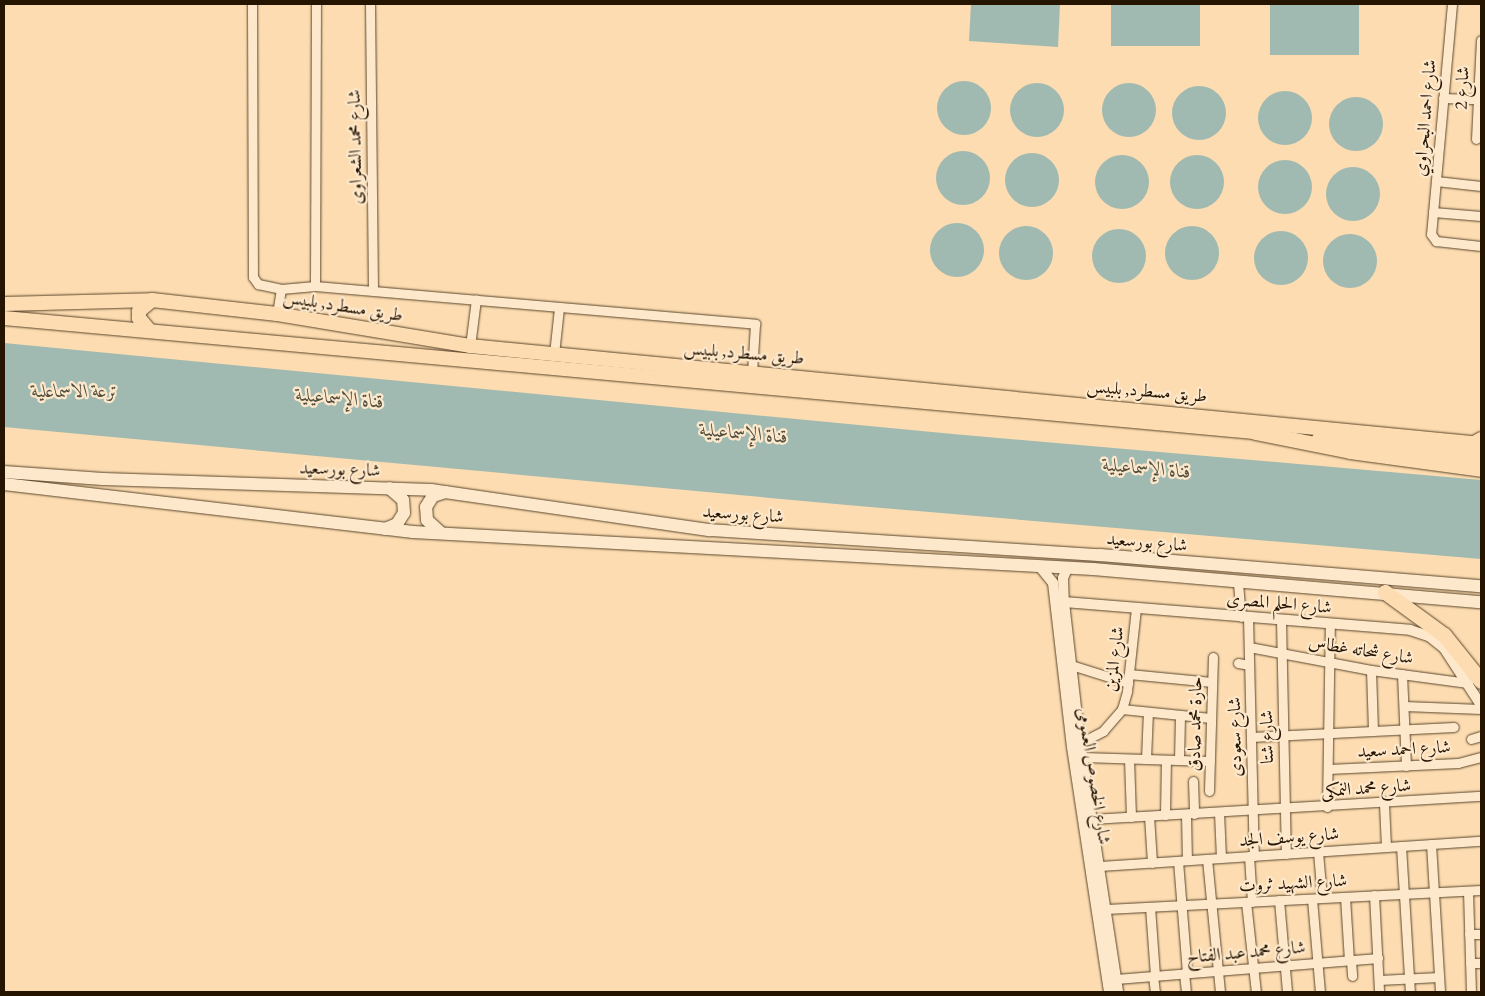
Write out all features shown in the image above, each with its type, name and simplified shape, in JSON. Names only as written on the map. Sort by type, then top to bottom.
[{"type":"highway","points":[[1255,432],[1350,451],[1481,469]]},
{"type":"highway","points":[[1385,592],[1444,635],[1474,682]]},
{"type":"main road","name":"طريق مسطرد, بلبيس","points":[[4,304],[152,300],[277,314],[470,346],[1479,445]]},
{"type":"main road","points":[[149,330],[139,318],[139,311],[152,300]]},
{"type":"main road","name":"طريق مسطرد, بلبيس","points":[[4,318],[1255,432],[1479,445]]},
{"type":"main road","name":"شارع بورسعيد","points":[[4,472],[103,479],[389,488],[445,492],[710,530],[1100,555],[1481,586]]},
{"type":"main road","name":"شارع بورسعيد","points":[[4,484],[385,529],[772,549],[1385,592],[1481,602]]},
{"type":"main road","points":[[385,529],[401,519],[404,507],[400,495],[389,488]]},
{"type":"main road","points":[[441,532],[426,520],[426,507],[433,496],[445,492]]},
{"type":"street","points":[[252,4],[253,277],[264,286],[281,289],[315,286],[373,290],[558,308],[755,324],[752,373]]},
{"type":"street","points":[[315,286],[316,4]]},
{"type":"street","name":"شارع محمد الشعراوى","points":[[370,4],[373,290]]},
{"type":"street","name":"شارع احمد البحراوي","points":[[1452,4],[1431,234],[1436,241],[1481,246]]},
{"type":"street","name":"شارع 2","points":[[1476,138],[1481,40]]},
{"type":"street","points":[[1444,98],[1478,100]]},
{"type":"street","points":[[1436,181],[1481,186]]},
{"type":"street","points":[[1433,212],[1481,216]]},
{"type":"street","points":[[277,314],[281,289]]},
{"type":"street","points":[[470,346],[476,299]]},
{"type":"street","points":[[554,354],[558,308]]},
{"type":"street","name":"شارع الخصوص العمومى","points":[[1040,568],[1052,583],[1109,992]]},
{"type":"street","name":"شارع الخصوص العمومى","points":[[1067,569],[1063,578],[1064,602],[1071,664],[1076,745],[1082,757],[1118,992]]},
{"type":"street","name":"شارع سعودى","points":[[1238,583],[1249,647],[1253,811],[1249,902],[1256,992]]},
{"type":"street","name":"شارع الحلم المصرى","points":[[1064,602],[1420,632],[1444,648],[1474,682],[1481,705]]},
{"type":"street","name":"شارع المزين","points":[[1076,745],[1111,725],[1122,710],[1129,678],[1136,608]]},
{"type":"street","name":"شارع شتا","points":[[1281,620],[1286,854]]},
{"type":"street","points":[[1327,807],[1330,624]]},
{"type":"street","name":"شارع شحاته غطاس","points":[[1249,647],[1371,670],[1474,682]]},
{"type":"street","name":"حارة محمد صادق","points":[[1209,791],[1213,657]]},
{"type":"street","points":[[1238,663],[1249,665]]},
{"type":"street","points":[[1071,664],[1129,678],[1212,682]]},
{"type":"street","points":[[1371,670],[1373,731]]},
{"type":"street","points":[[1402,674],[1406,766]]},
{"type":"street","points":[[1404,706],[1481,709]]},
{"type":"street","points":[[1122,710],[1211,718]]},
{"type":"street","points":[[1146,759],[1148,712]]},
{"type":"street","points":[[1179,760],[1180,715]]},
{"type":"street","points":[[1251,737],[1454,727]]},
{"type":"street","points":[[1470,739],[1481,736]]},
{"type":"street","points":[[1082,757],[1210,761]]},
{"type":"street","name":"شارع احمد سعيد","points":[[1328,769],[1458,763],[1481,757]]},
{"type":"street","points":[[1129,758],[1131,817]]},
{"type":"street","points":[[1165,815],[1166,760]]},
{"type":"street","points":[[1186,992],[1182,905],[1183,861],[1194,781]]},
{"type":"street","name":"شارع محمد النمكى","points":[[1092,819],[1384,804],[1481,796]]},
{"type":"street","points":[[1384,804],[1386,847]]},
{"type":"street","points":[[1219,812],[1221,858]]},
{"type":"street","points":[[1149,816],[1152,863]]},
{"type":"street","name":"شارع يوسف الجد","points":[[1100,866],[1481,841]]},
{"type":"street","points":[[1431,844],[1440,992]]},
{"type":"street","points":[[1401,846],[1410,992]]},
{"type":"street","points":[[1318,852],[1322,898]]},
{"type":"street","points":[[1207,859],[1220,992]]},
{"type":"street","name":"شارع الشهيد ثروت","points":[[1106,909],[1481,890]]},
{"type":"street","points":[[1468,891],[1471,992]]},
{"type":"street","points":[[1374,896],[1380,992]]},
{"type":"street","points":[[1345,897],[1352,976]]},
{"type":"street","points":[[1312,899],[1320,992]]},
{"type":"street","points":[[1279,900],[1287,992]]},
{"type":"street","points":[[1150,907],[1154,992]]},
{"type":"street","points":[[1469,934],[1481,934]]},
{"type":"street","name":"شارع محمد عبد الفتاح","points":[[1116,979],[1378,958]]},
{"type":"street","points":[[1470,964],[1481,963]]},
{"type":"street","points":[[1379,980],[1439,977]]},
{"type":"water","points":[[971,4],[1060,4],[1058,47],[969,41]]},
{"type":"water","points":[[1111,4],[1200,4],[1200,46],[1111,46]]},
{"type":"water","points":[[1270,4],[1359,4],[1359,55],[1270,55]]},
{"type":"water","points":[[959,81],[969,81],[979,85],[987,93],[991,108],[987,123],[979,131],[969,135],[959,135],[949,131],[941,123],[937,113],[937,103],[941,93],[949,85]]},
{"type":"water","points":[[1032,83],[1042,83],[1052,87],[1060,95],[1064,110],[1060,125],[1052,133],[1042,137],[1032,137],[1022,133],[1014,125],[1010,115],[1010,105],[1014,95],[1022,87]]},
{"type":"water","points":[[1124,83],[1134,83],[1144,87],[1152,95],[1156,110],[1152,125],[1144,133],[1134,137],[1124,137],[1114,133],[1106,125],[1102,115],[1102,105],[1106,95],[1114,87]]},
{"type":"water","points":[[1194,86],[1204,86],[1214,90],[1222,98],[1226,113],[1222,128],[1214,136],[1204,140],[1194,140],[1184,136],[1176,128],[1172,118],[1172,108],[1176,98],[1184,90]]},
{"type":"water","points":[[1280,91],[1290,91],[1300,95],[1308,103],[1312,118],[1308,133],[1300,141],[1290,145],[1280,145],[1270,141],[1262,133],[1258,123],[1258,113],[1262,103],[1270,95]]},
{"type":"water","points":[[1351,97],[1361,97],[1371,101],[1379,109],[1383,124],[1379,139],[1371,147],[1361,151],[1351,151],[1341,147],[1333,139],[1329,129],[1329,119],[1333,109],[1341,101]]},
{"type":"water","points":[[958,151],[968,151],[978,155],[986,163],[990,178],[986,193],[978,201],[968,205],[958,205],[948,201],[940,193],[936,183],[936,173],[940,163],[948,155]]},
{"type":"water","points":[[1027,153],[1037,153],[1047,157],[1055,165],[1059,180],[1055,195],[1047,203],[1037,207],[1027,207],[1017,203],[1009,195],[1005,185],[1005,175],[1009,165],[1017,157]]},
{"type":"water","points":[[1117,155],[1127,155],[1137,159],[1145,167],[1149,182],[1145,197],[1137,205],[1127,209],[1117,209],[1107,205],[1099,197],[1095,187],[1095,177],[1099,167],[1107,159]]},
{"type":"water","points":[[1192,155],[1202,155],[1212,159],[1220,167],[1224,182],[1220,197],[1212,205],[1202,209],[1192,209],[1182,205],[1174,197],[1170,187],[1170,177],[1174,167],[1182,159]]},
{"type":"water","points":[[1280,160],[1290,160],[1300,164],[1308,172],[1312,187],[1308,202],[1300,210],[1290,214],[1280,214],[1270,210],[1262,202],[1258,192],[1258,182],[1262,172],[1270,164]]},
{"type":"water","points":[[1348,167],[1358,167],[1368,171],[1376,179],[1380,194],[1376,209],[1368,217],[1358,221],[1348,221],[1338,217],[1330,209],[1326,199],[1326,189],[1330,179],[1338,171]]},
{"type":"water","points":[[952,223],[962,223],[972,227],[980,235],[984,250],[980,265],[972,273],[962,277],[952,277],[942,273],[934,265],[930,255],[930,245],[934,235],[942,227]]},
{"type":"water","points":[[1021,226],[1031,226],[1041,230],[1049,238],[1053,253],[1049,268],[1041,276],[1031,280],[1021,280],[1011,276],[1003,268],[999,258],[999,248],[1003,238],[1011,230]]},
{"type":"water","points":[[1187,226],[1197,226],[1207,230],[1215,238],[1219,253],[1215,268],[1207,276],[1197,280],[1187,280],[1177,276],[1169,268],[1165,258],[1165,248],[1169,238],[1177,230]]},
{"type":"water","points":[[1114,229],[1124,229],[1134,233],[1142,241],[1146,256],[1142,271],[1134,279],[1124,283],[1114,283],[1104,279],[1096,271],[1092,261],[1092,251],[1096,241],[1104,233]]},
{"type":"water","points":[[1276,231],[1286,231],[1296,235],[1304,243],[1308,258],[1304,273],[1296,281],[1286,285],[1276,285],[1266,281],[1258,273],[1254,263],[1254,253],[1258,243],[1266,235]]},
{"type":"water","points":[[1345,234],[1355,234],[1365,238],[1373,246],[1377,261],[1373,276],[1365,284],[1355,288],[1345,288],[1335,284],[1327,276],[1323,266],[1323,256],[1327,246],[1335,238]]},
{"type":"water","name":"ترعة الاسماعلية","points":[[4,343],[953,434],[1481,480],[1481,559],[847,505],[4,427]]},
{"type":"water label","name":"قناة الإسماعيلية","points":[[340,398]]},
{"type":"water label","name":"قناة الإسماعيلية","points":[[744,433]]},
{"type":"water label","name":"قناة الإسماعيلية","points":[[1147,468]]}]
